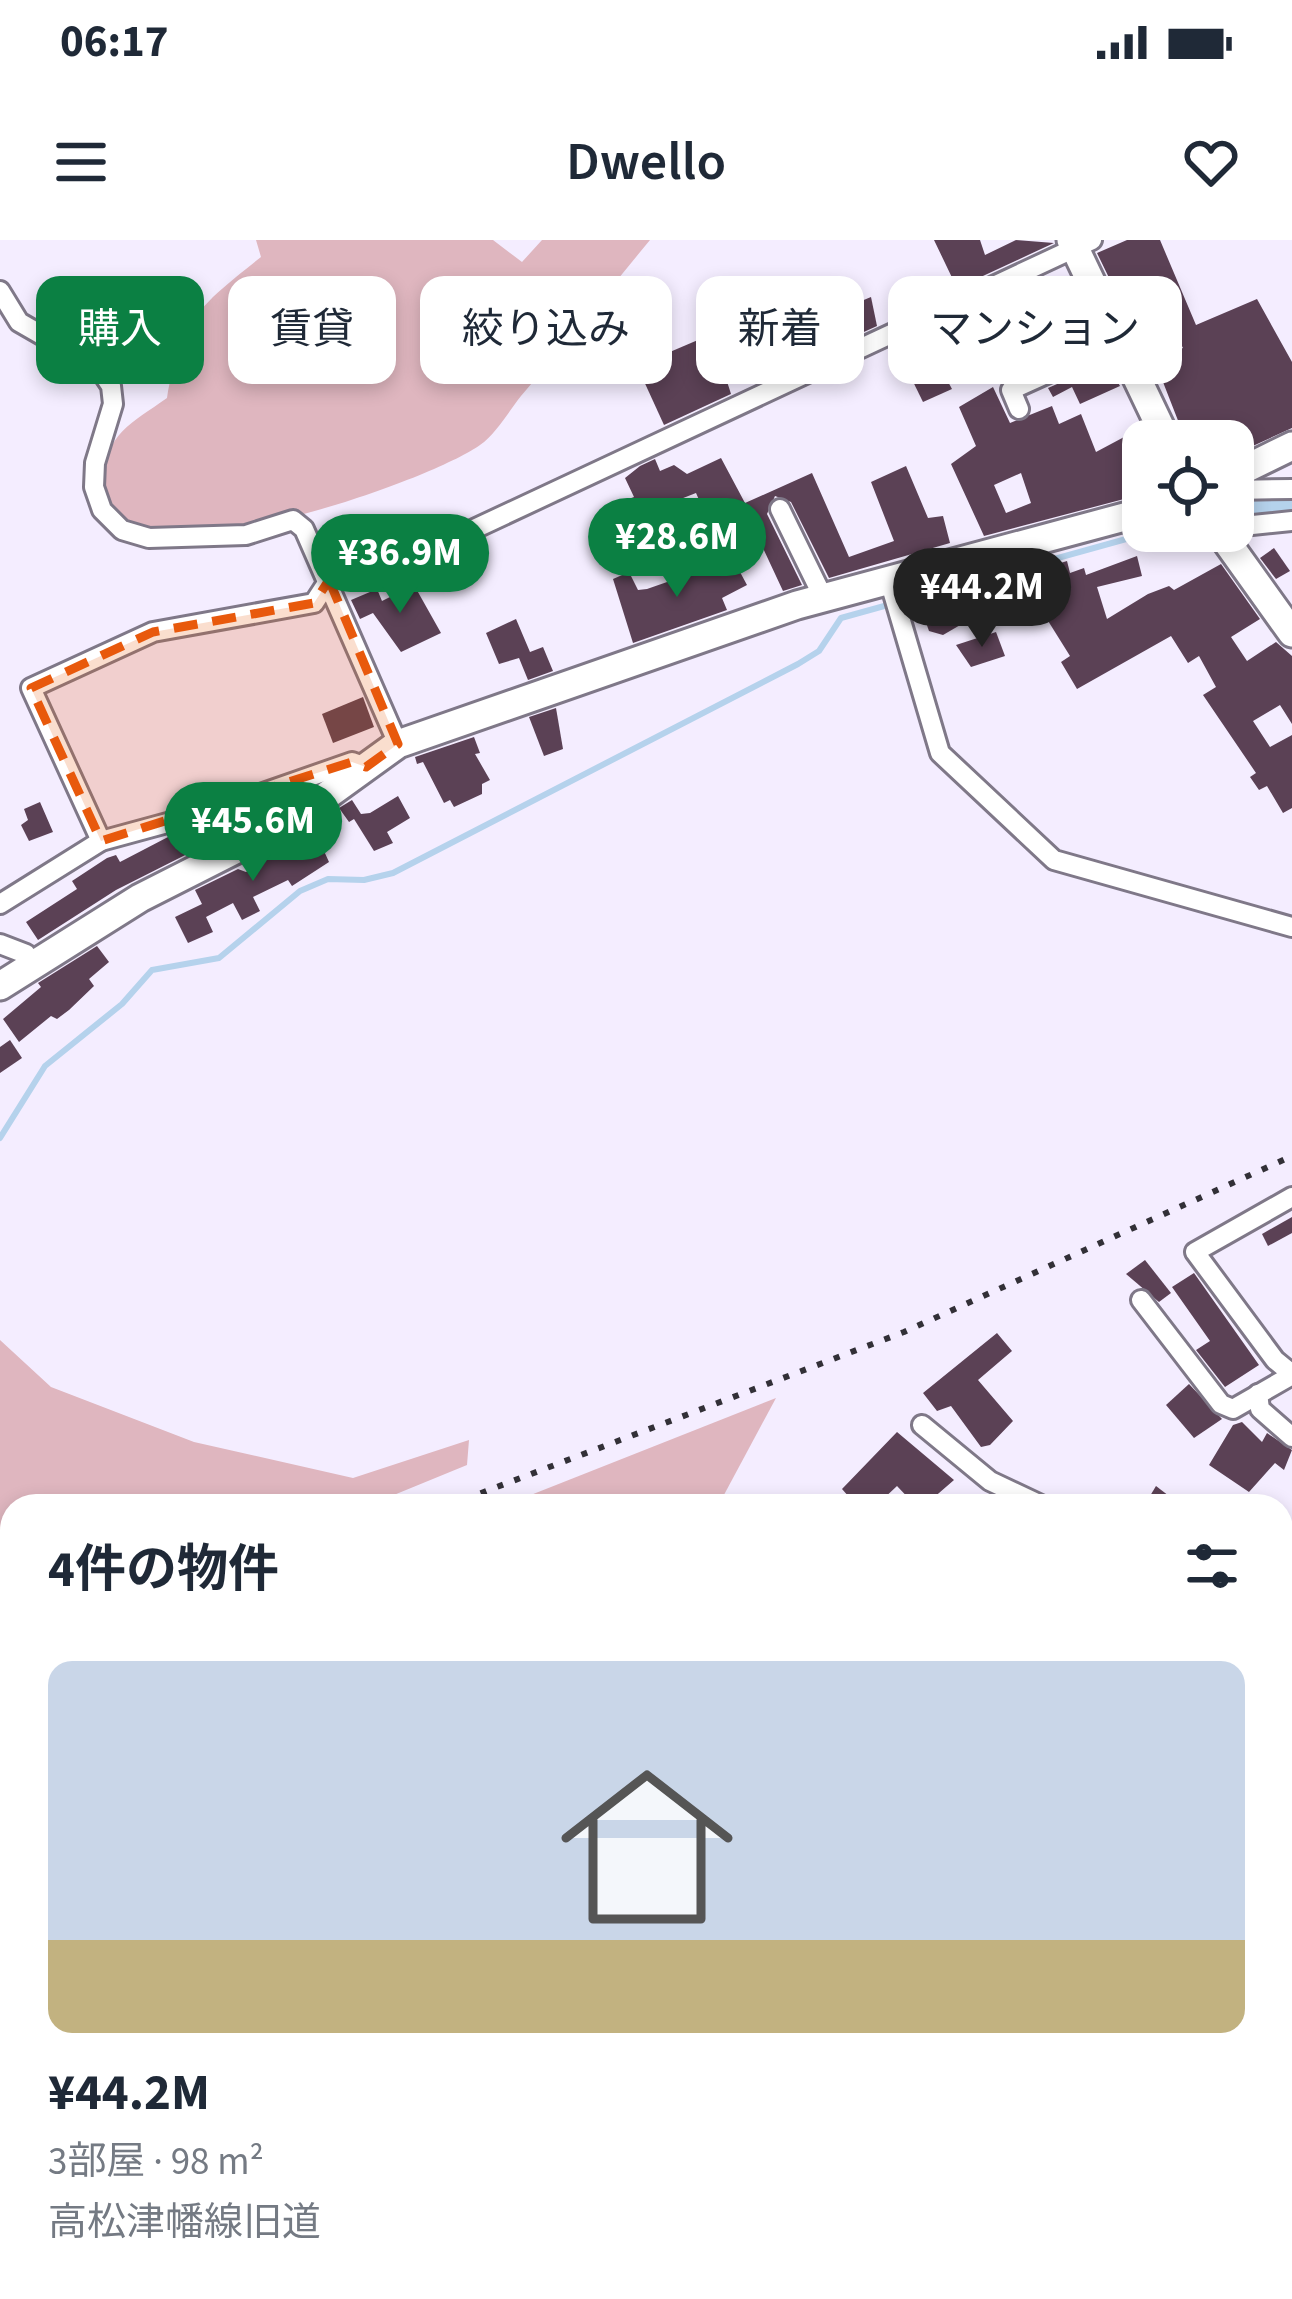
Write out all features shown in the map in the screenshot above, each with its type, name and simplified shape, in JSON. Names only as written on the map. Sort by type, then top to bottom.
[{"type":"street","points":[[328,580],[380,573],[1079,243],[1092,276]]},
{"type":"street","points":[[0,291],[19,322],[99,368],[111,386],[112,404],[95,463],[94,487],[102,510],[122,530],[149,538],[247,535],[293,520],[304,529],[398,744]]},
{"type":"street","points":[[1019,409],[1011,390],[1024,384]]},
{"type":"street","points":[[1138,384],[1156,420]]},
{"type":"street","points":[[1254,465],[1292,446]]},
{"type":"street","points":[[1254,490],[1292,489]]},
{"type":"street","points":[[780,509],[823,597]]},
{"type":"street","points":[[0,986],[140,898],[290,822],[398,744],[823,597],[890,585],[1122,518]]},
{"type":"street","points":[[1254,524],[1292,521]]},
{"type":"street","points":[[1235,552],[1292,633]]},
{"type":"street","points":[[101,841],[31,688],[153,632],[314,603],[328,580]]},
{"type":"street","points":[[890,585],[940,754],[1054,860],[1292,927]]},
{"type":"street","points":[[0,904],[101,841],[215,810],[352,762],[366,767]]},
{"type":"street","points":[[0,944],[26,954],[34,968]]},
{"type":"street","points":[[1141,1300],[1221,1404],[1233,1409],[1292,1375],[1274,1360],[1195,1252],[1292,1197]]},
{"type":"street","points":[[1258,1394],[1260,1409],[1292,1437]]},
{"type":"street","points":[[922,1425],[990,1481],[1018,1494]]},
{"type":"highlighted area","points":[[329,580],[398,744],[366,767],[352,762],[101,841],[31,688],[153,632],[314,603]]},
{"type":"shaded area","points":[[256,240],[493,240],[522,262],[542,240],[650,240],[620,276],[420,276],[420,384],[531,384],[491,435],[450,462],[342,503],[214,532],[160,532],[121,519],[105,489],[113,444],[167,398],[170,384],[204,384],[204,307],[228,284],[228,384],[396,384],[396,276],[238,276],[261,257]]},
{"type":"shaded area","points":[[0,1340],[51,1387],[194,1442],[353,1478],[469,1440],[467,1465],[396,1494],[0,1494]]},
{"type":"shaded area","points":[[776,1398],[724,1494],[533,1494]]},
{"type":"building","points":[[934,240],[980,240],[985,255],[1016,240],[1054,243],[983,276],[951,276]]},
{"type":"building","points":[[1127,240],[1160,240],[1175,276],[1108,276],[1097,253]]},
{"type":"building","points":[[1182,292],[1196,325],[1257,299],[1292,362],[1292,428],[1254,445],[1254,420],[1178,420],[1164,384],[1182,384]]},
{"type":"building","points":[[871,297],[877,326],[864,332],[864,300]]},
{"type":"building","points":[[696,341],[696,384],[728,384],[731,394],[664,425],[645,384],[672,384],[672,351]]},
{"type":"building","points":[[914,384],[949,384],[952,389],[923,402]]},
{"type":"building","points":[[1057,384],[1120,386],[1080,404],[1072,387],[1053,397],[1048,388]]},
{"type":"building","points":[[993,387],[1010,423],[1052,406],[1059,424],[1081,414],[1096,452],[1122,438],[1122,500],[984,536],[951,464],[976,446],[959,407]],"holes":[[[1021,473],[1031,503],[1006,513],[994,485]]]},
{"type":"building","points":[[721,458],[745,503],[812,473],[849,557],[894,541],[871,482],[906,466],[928,518],[943,516],[950,543],[829,578],[791,502],[775,496],[767,514],[802,585],[783,591],[749,518],[731,525],[722,505],[704,511],[696,493],[632,518],[626,500],[634,497],[625,478],[640,466],[655,459],[660,471],[674,465],[687,474]]},
{"type":"building","points":[[1274,548],[1290,571],[1276,579],[1260,558]]},
{"type":"building","points":[[1137,556],[1142,576],[1097,587],[1107,619],[1148,594],[1169,586],[1174,590],[1221,564],[1260,619],[1231,637],[1247,661],[1276,642],[1292,656],[1292,724],[1280,705],[1253,721],[1270,747],[1292,735],[1292,808],[1283,813],[1267,786],[1259,790],[1250,777],[1256,773],[1203,695],[1216,687],[1199,656],[1188,663],[1171,636],[1077,689],[1061,662],[1070,656],[1045,616],[1026,626],[1011,598],[1056,576],[1054,565],[1067,561],[1070,573],[1084,568],[1086,575]]},
{"type":"building","points":[[733,559],[747,585],[722,598],[727,610],[633,643],[613,579],[629,572],[638,590],[647,589]]},
{"type":"building","points":[[986,582],[998,603],[943,635],[929,631],[918,600]]},
{"type":"building","points":[[414,585],[441,633],[401,652],[373,613],[360,619],[351,600],[377,589],[382,601]]},
{"type":"building","points":[[516,619],[530,652],[543,647],[553,671],[528,680],[519,658],[499,664],[486,633]]},
{"type":"building","points":[[996,632],[1005,656],[971,667],[956,645]]},
{"type":"building","points":[[363,697],[374,727],[333,743],[322,714]]},
{"type":"building","points":[[556,708],[563,749],[544,756],[529,717]]},
{"type":"building","points":[[474,737],[480,753],[475,754],[490,780],[482,784],[482,794],[454,807],[450,800],[444,803],[423,762],[417,764],[415,757]]},
{"type":"building","points":[[398,796],[410,818],[387,832],[393,843],[374,851],[354,819],[349,822],[339,808],[352,800],[361,814],[370,813]]},
{"type":"building","points":[[40,802],[53,832],[29,841],[21,825],[28,820],[24,809]]},
{"type":"building","points":[[211,825],[217,839],[116,890],[38,940],[26,922],[77,889],[72,881],[107,858],[116,855],[120,862],[168,837]]},
{"type":"building","points":[[314,829],[329,862],[292,886],[288,880],[253,897],[260,911],[242,920],[233,903],[206,917],[213,932],[188,943],[175,917],[202,904],[195,890],[238,869],[246,872]]},
{"type":"building","points":[[97,946],[109,962],[89,979],[94,986],[57,1019],[51,1016],[19,1042],[3,1019],[41,987],[38,983]]},
{"type":"building","points":[[10,1040],[22,1058],[0,1073],[0,1047]]},
{"type":"building","points":[[1292,1217],[1292,1233],[1268,1246],[1262,1234]]},
{"type":"building","points":[[1145,1260],[1171,1293],[1159,1302],[1126,1274]]},
{"type":"building","points":[[1194,1273],[1259,1365],[1225,1387],[1196,1350],[1210,1341],[1172,1287]]},
{"type":"building","points":[[997,1333],[1012,1351],[978,1380],[1013,1421],[990,1445],[981,1447],[951,1406],[937,1411],[923,1393]]},
{"type":"building","points":[[1189,1384],[1222,1419],[1194,1438],[1166,1405]]},
{"type":"building","points":[[1242,1422],[1262,1442],[1267,1433],[1292,1450],[1284,1470],[1275,1463],[1249,1492],[1209,1465],[1233,1425]]},
{"type":"building","points":[[897,1432],[954,1480],[938,1494],[905,1494],[897,1486],[888,1494],[846,1494],[842,1489]]},
{"type":"waterway","points":[[1254,504],[1292,503]]},
{"type":"waterway","points":[[0,1138],[45,1066],[122,1004],[152,970],[219,958],[300,891],[328,879],[364,880],[393,873],[798,664],[819,651],[841,618],[1122,540]]},
{"type":"railway","points":[[479,1494],[904,1332],[1292,1156]]}]
